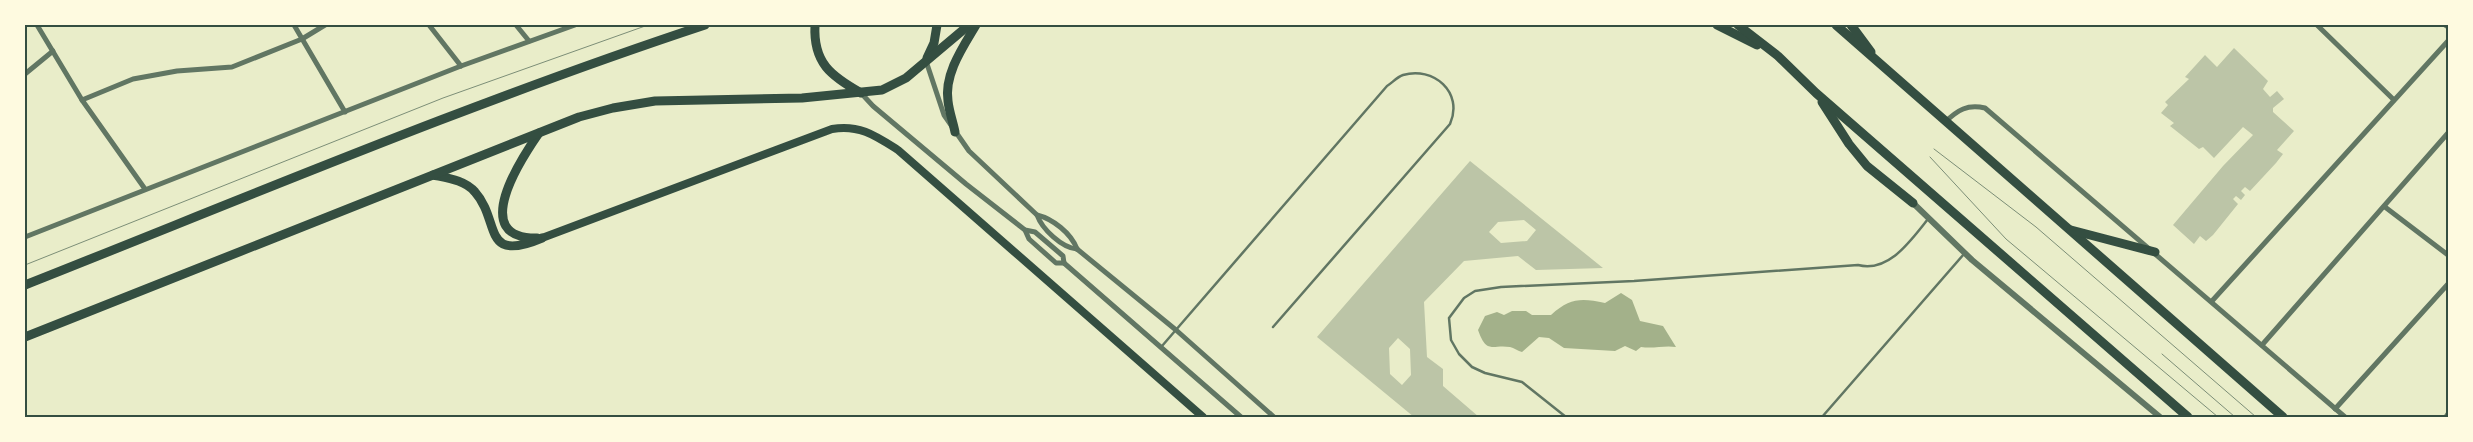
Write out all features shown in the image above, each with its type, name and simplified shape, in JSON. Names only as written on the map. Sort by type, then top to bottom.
[{"type":"highway","points":[[25,285],[428,125],[617,54],[705,25]]},
{"type":"highway","points":[[815,25],[814,37],[818,53],[825,67],[836,79],[861,93]]},
{"type":"highway","points":[[926,61],[934,43],[936,25]]},
{"type":"highway","points":[[25,337],[579,117],[613,108],[655,101],[802,98],[882,90],[906,78],[969,25]]},
{"type":"highway","points":[[955,132],[947,100],[948,84],[958,58],[976,25]]},
{"type":"highway","points":[[1717,25],[1778,56]]},
{"type":"highway","points":[[1738,25],[1778,56],[1816,93],[2188,417]]},
{"type":"highway","points":[[1836,25],[2283,417]]},
{"type":"highway","points":[[1851,25],[1878,62]]},
{"type":"highway","points":[[1816,93],[1848,144],[1867,166],[1913,203]]},
{"type":"highway","points":[[539,132],[513,173],[506,191],[504,215],[510,231],[518,236],[542,238]]},
{"type":"highway","points":[[432,175],[462,182],[476,192],[498,240],[507,245],[519,246],[542,238]]},
{"type":"highway","points":[[2068,229],[2155,252]]},
{"type":"main road","points":[[542,238],[832,129],[844,127],[864,130],[898,150],[1203,417]]},
{"type":"street","points":[[37,25],[82,100],[145,189]]},
{"type":"street","points":[[294,25],[344,112]]},
{"type":"street","points":[[82,100],[133,79],[177,71],[232,67],[302,39],[325,25]]},
{"type":"street","points":[[429,25],[462,66]]},
{"type":"street","points":[[516,25],[529,41]]},
{"type":"street","points":[[26,235],[462,66],[575,25]]},
{"type":"street","points":[[2317,25],[2394,100]]},
{"type":"street","points":[[2212,301],[2448,41]]},
{"type":"street","points":[[25,74],[53,51]]},
{"type":"street","points":[[926,61],[936,97],[955,132],[969,151],[1037,215],[1040,224],[1069,248],[1077,249],[1176,330],[1274,417]]},
{"type":"street","points":[[861,93],[873,106],[966,184],[1025,230],[1035,232],[1063,256],[1064,263]]},
{"type":"street","points":[[1945,122],[1959,110],[1969,107],[1985,108],[2345,417]]},
{"type":"street","points":[[2262,345],[2448,132]]},
{"type":"street","points":[[1913,203],[1965,253],[2160,417]]},
{"type":"street","points":[[2385,206],[2448,255]]},
{"type":"street","points":[[1037,215],[1049,218],[1074,240],[1077,249]]},
{"type":"street","points":[[1025,230],[1029,239],[1056,263],[1064,263],[1162,346],[1241,417]]},
{"type":"street","points":[[2335,408],[2448,284]]},
{"type":"lane","points":[[1162,346],[1387,86],[1401,76],[1412,73],[1426,75],[1448,88],[1454,99],[1455,112],[1450,124],[1273,327]]},
{"type":"lane","points":[[1566,417],[1522,382],[1484,373],[1472,367],[1459,354],[1451,340],[1449,318],[1464,298],[1475,291],[1528,285],[1634,281],[1858,265],[1867,268],[1885,262],[1899,254],[1929,218]]},
{"type":"lane","points":[[1822,417],[1965,253]]},
{"type":"shaded area","points":[[1621,293],[1632,300],[1640,321],[1663,326],[1676,347],[1641,347],[1636,351],[1625,346],[1615,351],[1564,348],[1549,338],[1539,337],[1522,352],[1510,347],[1487,346],[1478,330],[1485,316],[1497,312],[1504,315],[1512,311],[1526,311],[1532,315],[1551,315],[1570,302],[1589,300],[1605,303]]},
{"type":"building","points":[[2234,48],[2268,81],[2263,89],[2270,97],[2277,91],[2284,99],[2273,108],[2273,112],[2294,131],[2277,150],[2283,154],[2276,163],[2250,191],[2245,187],[2241,191],[2245,195],[2241,200],[2236,196],[2233,199],[2238,204],[2213,235],[2206,241],[2200,236],[2194,244],[2173,225],[2223,166],[2253,135],[2243,127],[2214,158],[2203,147],[2199,149],[2170,126],[2174,123],[2161,113],[2168,105],[2165,102],[2189,79],[2185,77],[2205,55],[2217,67]]},
{"type":"building","points":[[1470,161],[1603,268],[1536,270],[1518,256],[1464,261],[1424,302],[1427,357],[1443,369],[1443,386],[1479,417],[1414,417],[1317,337]],"holes":[[[1524,220],[1536,230],[1527,241],[1501,243],[1489,232],[1498,222]],[[1398,338],[1410,349],[1411,375],[1402,385],[1390,374],[1389,348]]]},
{"type":"tram line","points":[[25,265],[443,98],[648,25]]},
{"type":"tram line","points":[[1934,149],[2036,227],[2256,417]]},
{"type":"tram line","points":[[1930,157],[2006,239],[2218,417]]},
{"type":"tram line","points":[[2162,354],[2235,417]]}]
